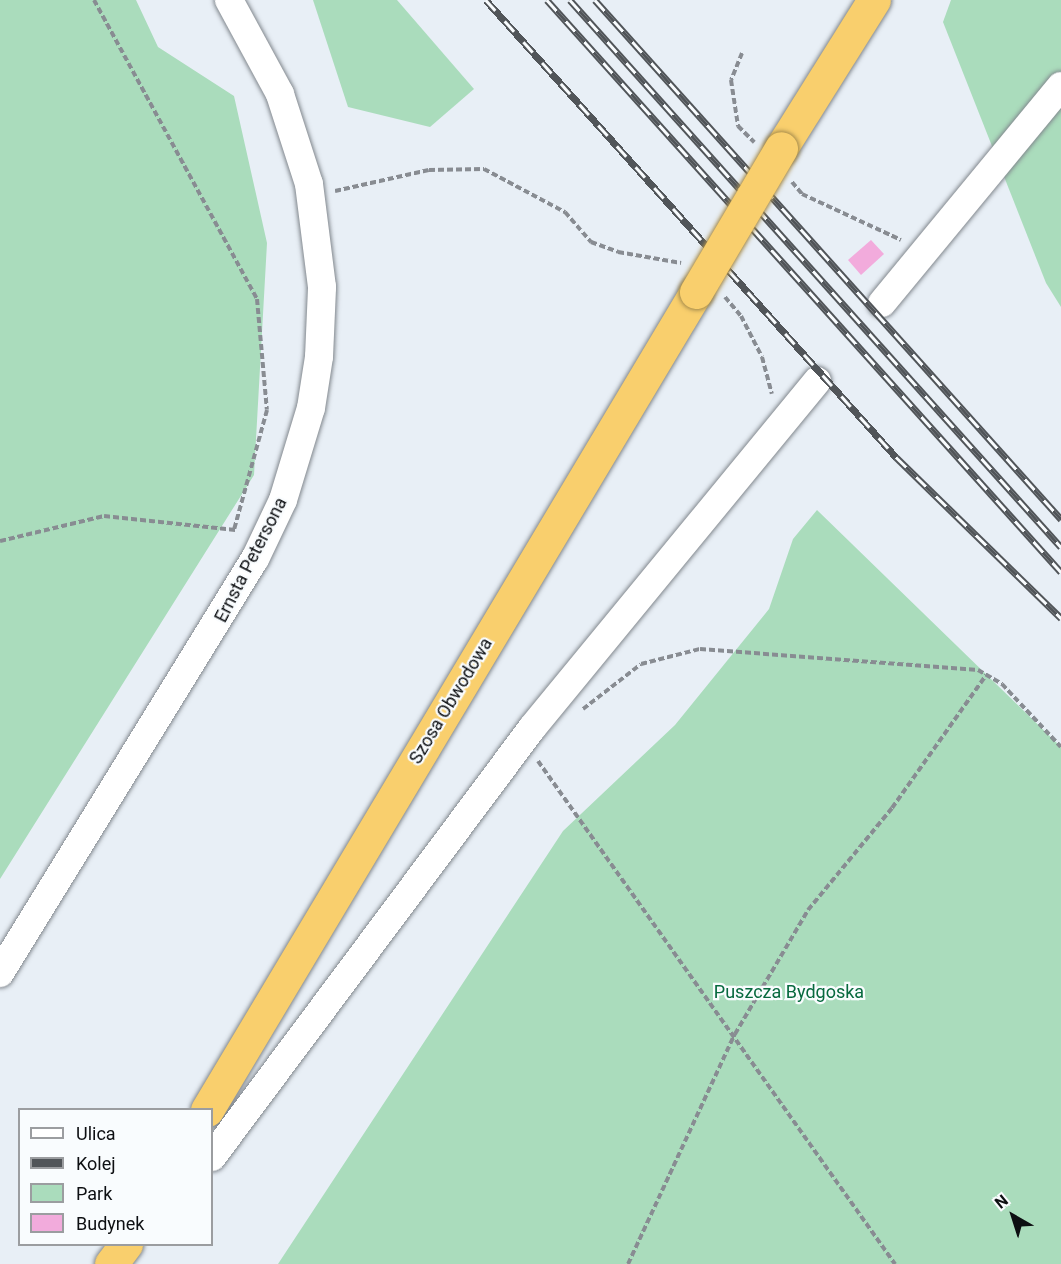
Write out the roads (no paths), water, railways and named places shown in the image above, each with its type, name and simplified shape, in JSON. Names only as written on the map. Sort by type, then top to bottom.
[{"type":"highway","name":"Szosa Obwodowa","points":[[208,1108],[699,283],[874,0]]},
{"type":"highway","points":[[113,1264],[125,1246]]},
{"type":"street","points":[[217,0],[250,36]]},
{"type":"street","name":"Ernsta Petersona","points":[[0,974],[215,629],[269,532],[298,457],[319,357],[322,287],[312,198],[296,136],[250,36],[229,0]]},
{"type":"street","points":[[882,303],[1061,86]]},
{"type":"street","points":[[213,1156],[523,741],[817,381]]},
{"type":"railway","points":[[486,0],[896,457],[1061,618]]},
{"type":"railway","points":[[547,0],[1061,572]]},
{"type":"railway","points":[[570,0],[1061,547]]},
{"type":"railway","points":[[595,0],[1061,519]]},
{"type":"park label","name":"Puszcza Bydgoska","points":[[789,992]]}]
